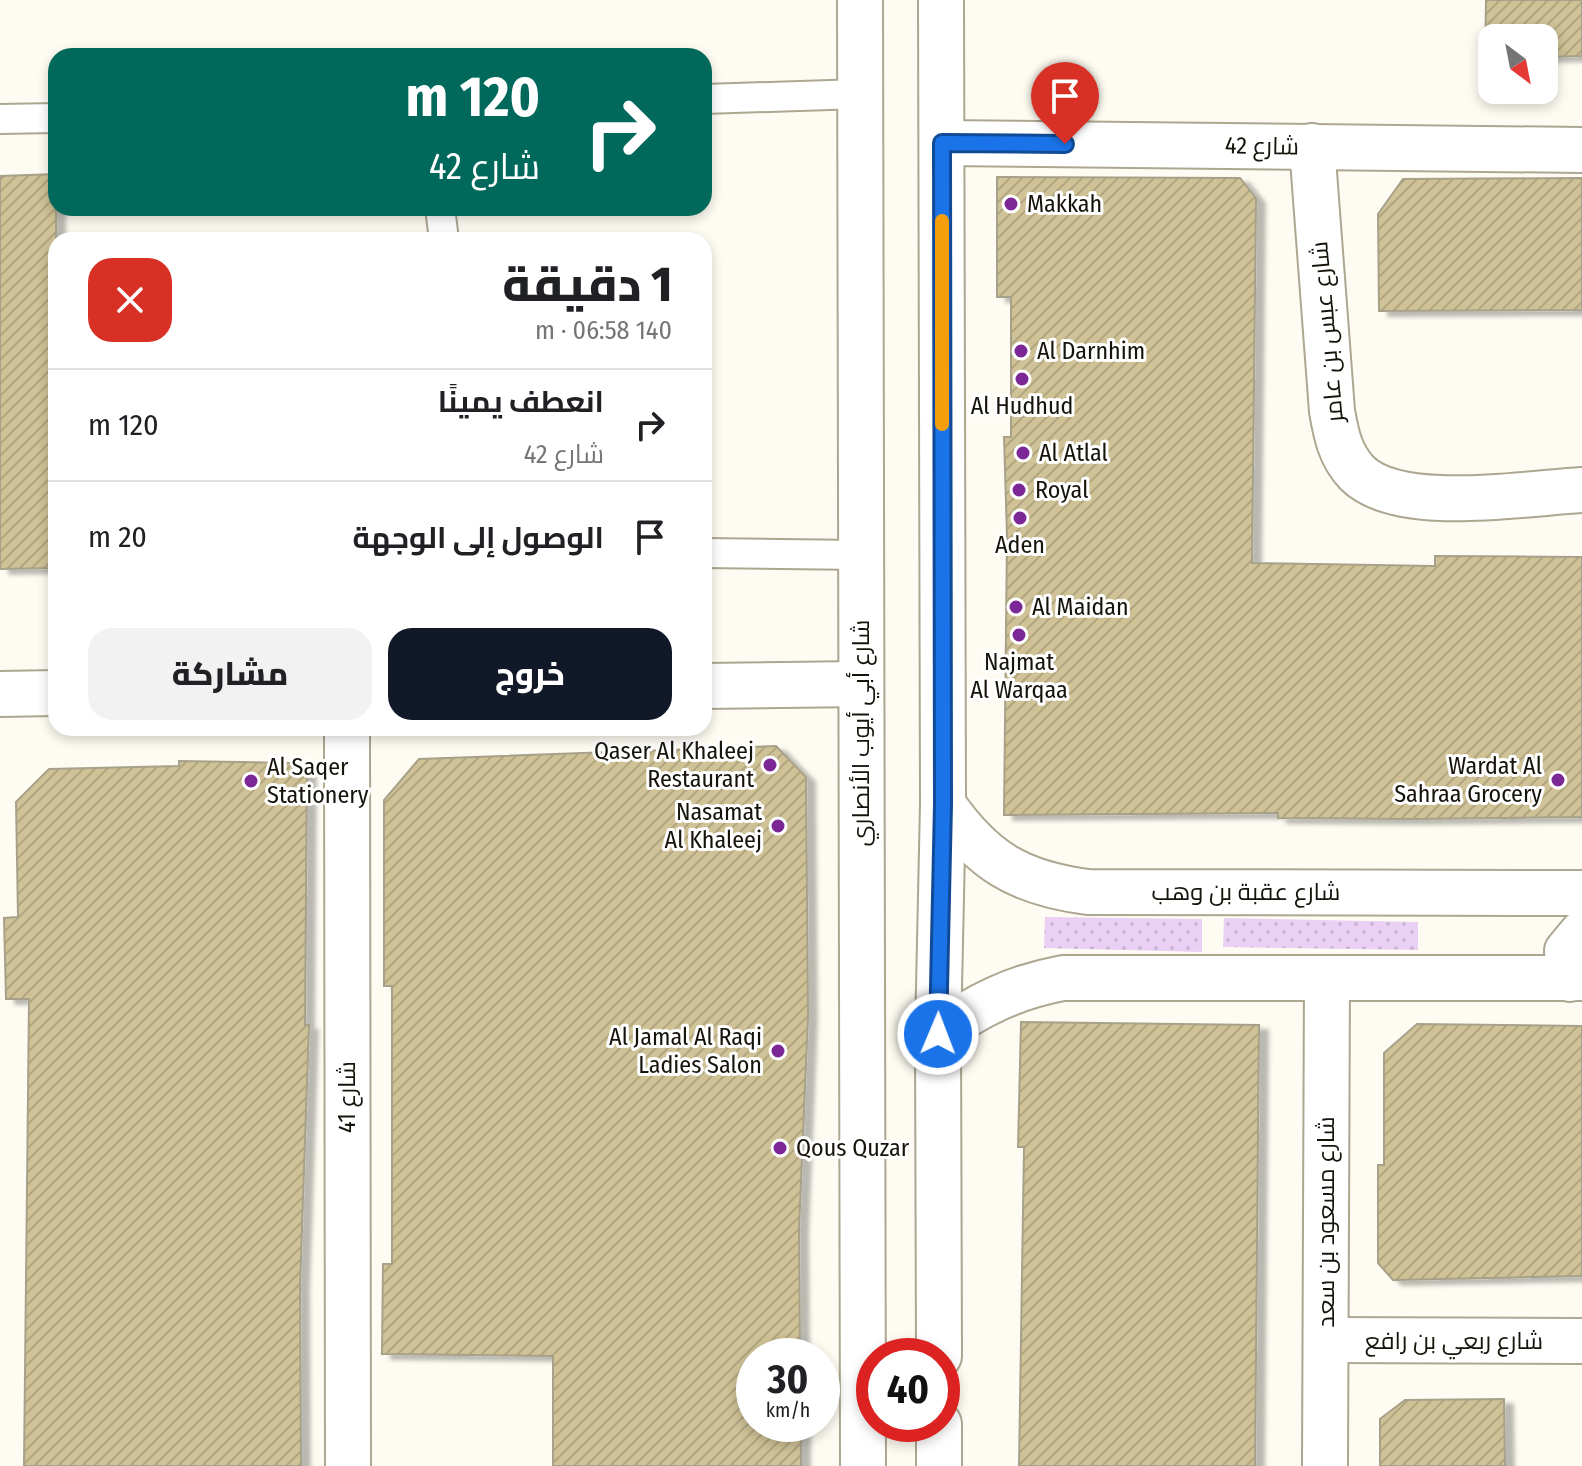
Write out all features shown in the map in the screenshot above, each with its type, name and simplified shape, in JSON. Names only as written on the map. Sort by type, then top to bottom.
[{"type":"street","name":"شارع أبي أيوب الأنصاري","points":[[860,0],[863,1466]]},
{"type":"street","points":[[939,1338],[938,1034],[943,804],[941,0]]},
{"type":"street","name":"شارع 42","points":[[942,143],[1582,150]]},
{"type":"street","name":"شارع عبس بن عامر","points":[[1312,146],[1332,411],[1338,445],[1358,474],[1386,491],[1418,496],[1582,490]]},
{"type":"street","points":[[712,686],[861,684]]},
{"type":"street","points":[[0,694],[48,693]]},
{"type":"street","name":"شارع 41","points":[[347,736],[348,1466]]},
{"type":"street","name":"شارع عقبة بن وهب","points":[[943,804],[963,834],[989,857],[1019,876],[1052,888],[1088,892],[1582,893]]},
{"type":"street","points":[[938,1034],[966,1013],[997,997],[1029,984],[1063,978],[1576,978],[1567,951],[1582,933]]},
{"type":"street","name":"شارع مسعود بن سعد","points":[[1325,1466],[1327,978]]},
{"type":"street","name":"شارع ربعي بن رافع","points":[[1326,1340],[1582,1341]]},
{"type":"street","points":[[939,1442],[939,1466]]},
{"type":"lane","points":[[712,99],[860,94]]},
{"type":"lane","points":[[0,119],[48,118]]},
{"type":"lane","points":[[712,553],[861,555]]},
{"type":"shaded area","points":[[1045,917],[1202,919],[1202,952],[1044,948]]},
{"type":"shaded area","points":[[1224,918],[1418,922],[1418,950],[1223,947]]},
{"type":"building","points":[[1486,0],[1582,0],[1582,56],[1558,57],[1558,24],[1486,24]]},
{"type":"building","points":[[48,174],[48,216],[56,216],[56,232],[48,232],[48,568],[0,569],[0,176]]},
{"type":"building","points":[[997,177],[1240,178],[1256,198],[1252,563],[1435,566],[1435,556],[1582,557],[1582,817],[1278,818],[1278,813],[1004,815],[1007,536],[1004,437],[1011,437],[1011,297],[997,297]]},
{"type":"building","points":[[1582,178],[1582,310],[1379,311],[1378,214],[1403,179]]},
{"type":"building","points":[[776,746],[806,777],[808,1016],[799,1229],[800,1338],[736,1338],[736,1442],[801,1442],[801,1466],[553,1466],[553,1356],[382,1354],[383,1264],[392,1264],[392,986],[384,986],[384,800],[419,759]]},
{"type":"building","points":[[179,761],[293,763],[307,771],[305,1025],[309,1025],[300,1286],[301,1466],[24,1466],[29,999],[6,999],[4,918],[18,917],[16,802],[49,769],[179,766]]},
{"type":"building","points":[[1021,1022],[1259,1025],[1255,1466],[1019,1466],[1024,1147],[1018,1147]]},
{"type":"building","points":[[1417,1024],[1582,1026],[1582,1276],[1393,1280],[1378,1263],[1378,1165],[1384,1165],[1384,1053]]},
{"type":"building","points":[[1504,1399],[1505,1466],[1380,1466],[1380,1419],[1405,1400]]},
{"type":"slow traffic","points":[[942,221],[942,424]]},
{"type":"place","name":"Makkah","points":[[1011,204]]},
{"type":"place","name":"Al Darnhim","points":[[1021,351]]},
{"type":"place","name":"Al Hudhud","points":[[1022,379]]},
{"type":"place","name":"Al Atlal","points":[[1023,453]]},
{"type":"place","name":"Royal","points":[[1019,490]]},
{"type":"place","name":"Aden","points":[[1020,518]]},
{"type":"place","name":"Al Maidan","points":[[1016,607]]},
{"type":"place","name":"Najmat Al Warqaa","points":[[1019,635]]},
{"type":"place","name":"Qaser Al Khaleej Restaurant","points":[[770,765]]},
{"type":"place","name":"Wardat Al Sahraa Grocery","points":[[1558,780]]},
{"type":"place","name":"Al Saqer Stationery","points":[[251,781]]},
{"type":"place","name":"Nasamat Al Khaleej","points":[[778,826]]},
{"type":"place","name":"Al Jamal Al Raqi Ladies Salon","points":[[778,1051]]},
{"type":"place","name":"Qous Quzar","points":[[780,1148]]},
{"type":"route","points":[[938,1034],[943,804],[942,143],[1065,144]]}]
